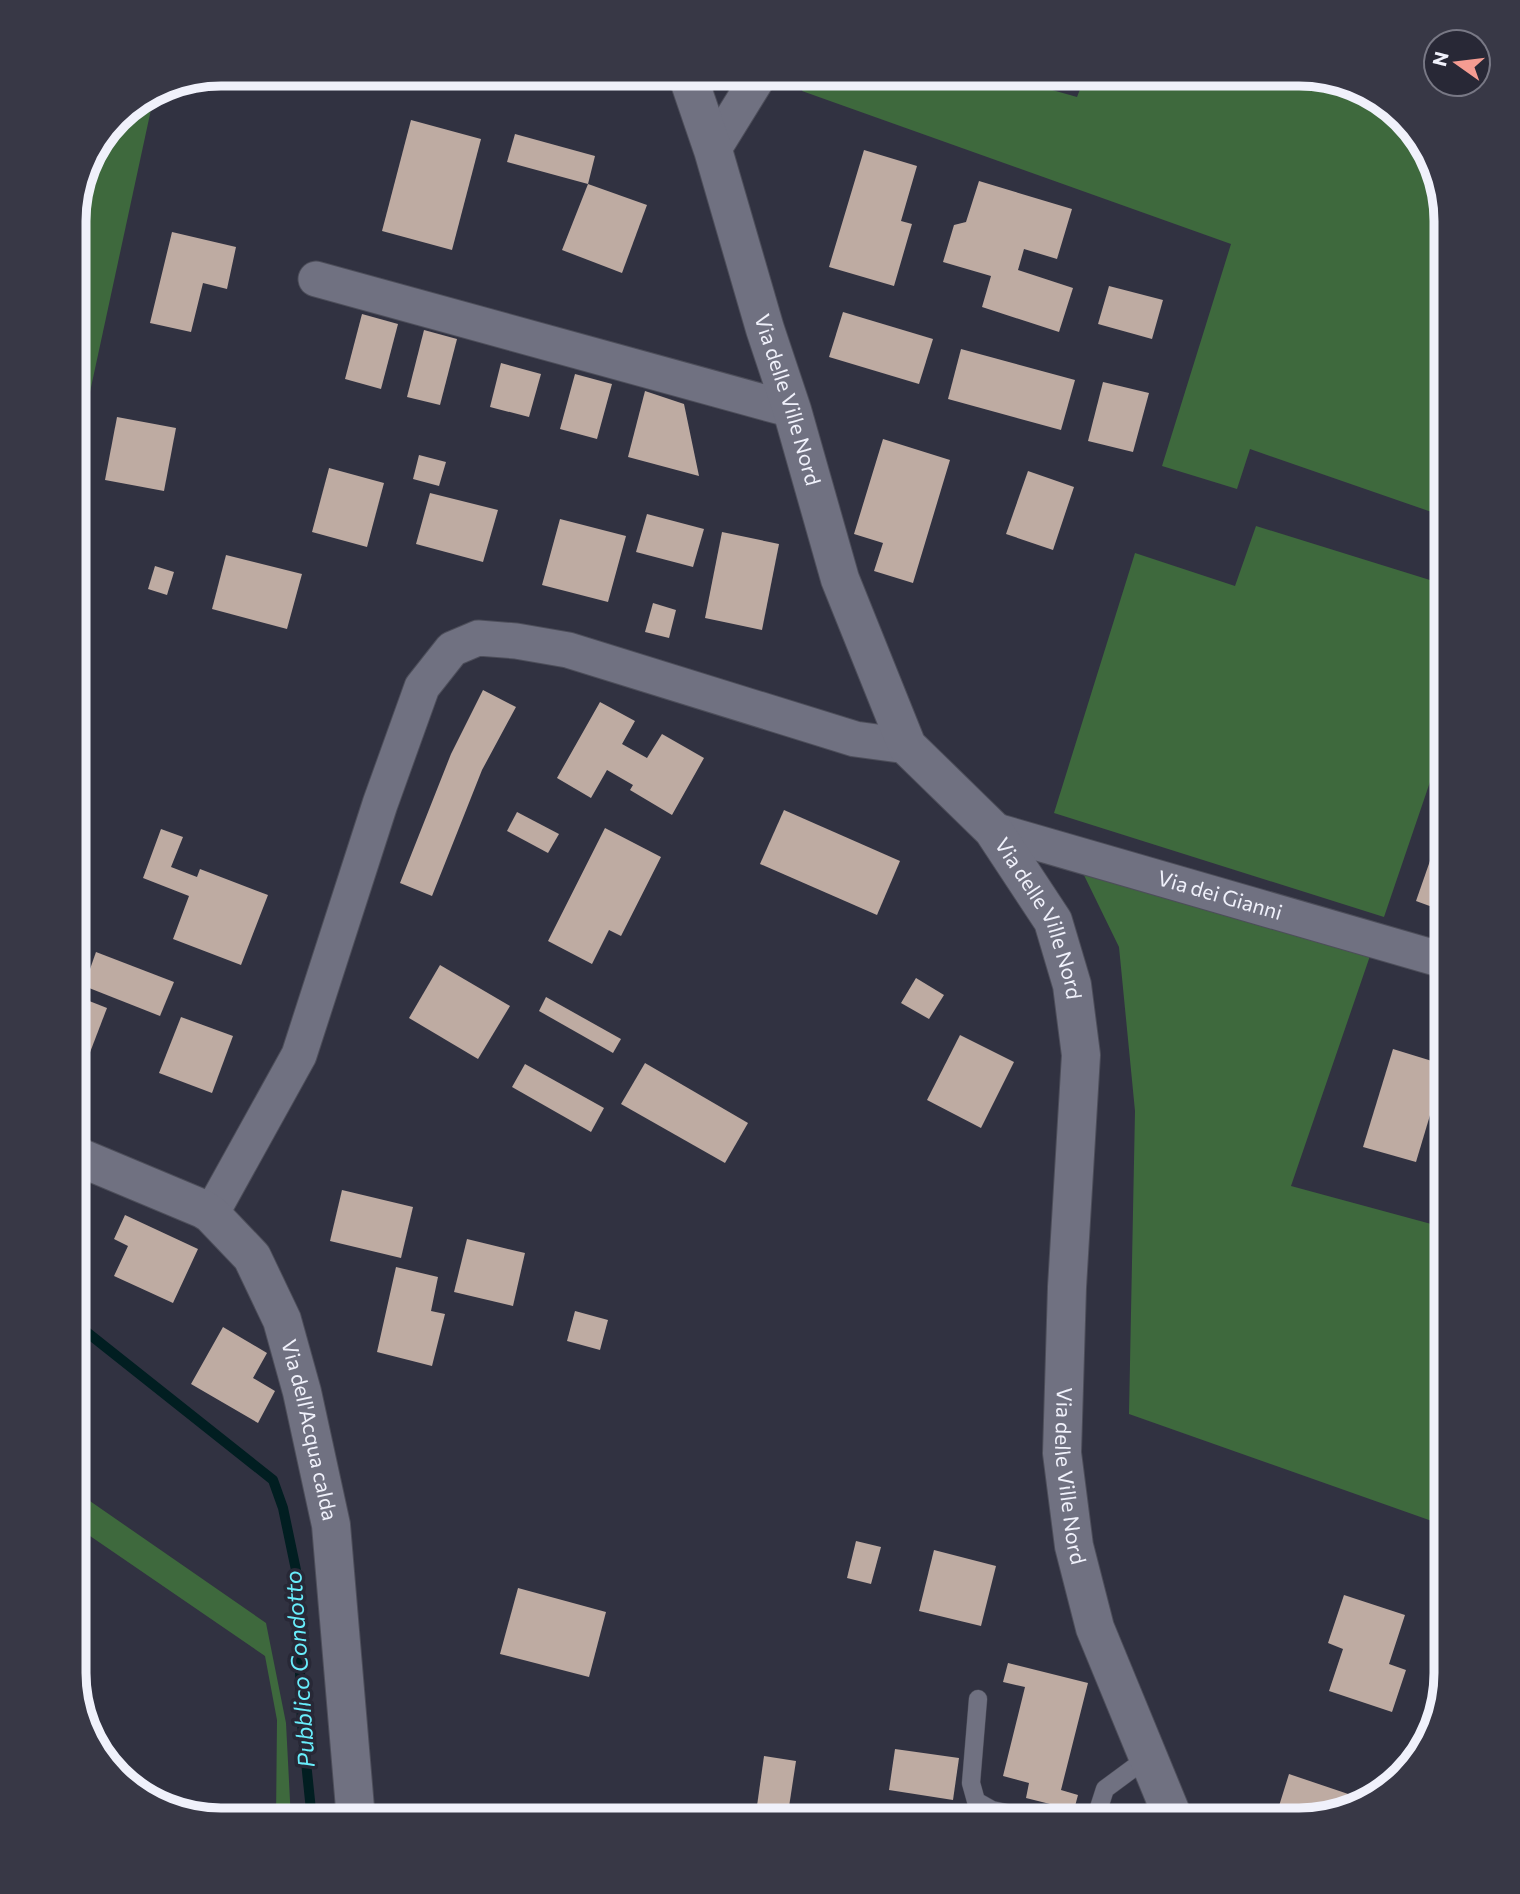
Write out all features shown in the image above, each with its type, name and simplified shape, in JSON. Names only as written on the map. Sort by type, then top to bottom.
[{"type":"street","name":"Via delle Ville Nord","points":[[691,86],[792,410],[840,579],[907,746],[993,830],[1054,921],[1072,985],[1081,1055],[1067,1287],[1062,1453],[1074,1546],[1095,1628],[1168,1808]]},
{"type":"street","points":[[713,150],[753,86]]},
{"type":"street","points":[[316,279],[792,410]]},
{"type":"street","points":[[211,1214],[299,1055],[380,804],[422,687],[452,649],[478,638],[568,650],[855,739],[907,746]]},
{"type":"street","name":"Via dei Gianni","points":[[993,830],[1434,957]]},
{"type":"street","name":"Via dell'Acqua calda","points":[[86,1160],[211,1214],[252,1257],[282,1320],[302,1392],[331,1525],[355,1808]]},
{"type":"lane","points":[[978,1699],[971,1783],[976,1801],[988,1808]]},
{"type":"lane","points":[[1099,1808],[1105,1789],[1147,1758]]},
{"type":"green space","points":[[805,86],[1038,86],[1077,97],[1081,86],[1308,86],[1334,90],[1367,104],[1388,119],[1412,146],[1424,169],[1433,203],[1434,513],[1250,449],[1237,489],[1162,466],[1231,244],[802,91]]},
{"type":"green space","points":[[152,105],[86,410],[86,212],[90,186],[108,146],[125,125]]},
{"type":"green space","points":[[1256,526],[1434,581],[1434,770],[1384,917],[1054,813],[1135,553],[1235,586]]},
{"type":"green space","points":[[1080,867],[1371,953],[1291,1186],[1434,1225],[1434,1522],[1129,1414],[1135,1111],[1119,947]]},
{"type":"green space","points":[[86,1498],[266,1623],[286,1723],[290,1808],[276,1808],[277,1720],[265,1656],[86,1533]]},
{"type":"building","points":[[411,120],[481,139],[452,250],[382,231]]},
{"type":"building","points":[[515,134],[595,156],[588,184],[507,162]]},
{"type":"building","points":[[864,150],[917,166],[901,221],[912,224],[894,286],[829,267]]},
{"type":"building","points":[[979,181],[1072,209],[1057,259],[1024,249],[1018,270],[1073,288],[1059,332],[982,307],[991,276],[943,262],[954,225],[966,222]]},
{"type":"building","points":[[588,184],[647,205],[622,273],[562,250]]},
{"type":"building","points":[[172,232],[236,247],[227,289],[203,283],[191,332],[150,323]]},
{"type":"building","points":[[1109,286],[1163,300],[1152,339],[1098,324]]},
{"type":"building","points":[[843,312],[933,339],[919,384],[829,357]]},
{"type":"building","points":[[362,314],[398,324],[381,389],[345,379]]},
{"type":"building","points":[[424,330],[457,339],[440,405],[407,397]]},
{"type":"building","points":[[961,349],[1075,380],[1061,430],[948,399]]},
{"type":"building","points":[[501,363],[541,374],[529,417],[490,407]]},
{"type":"building","points":[[575,374],[612,384],[597,439],[560,429]]},
{"type":"building","points":[[1103,382],[1149,393],[1133,452],[1088,441]]},
{"type":"building","points":[[645,391],[684,404],[699,476],[628,457]]},
{"type":"building","points":[[117,417],[176,428],[164,491],[105,480]]},
{"type":"building","points":[[883,439],[950,460],[913,583],[874,571],[883,543],[854,534]]},
{"type":"building","points":[[419,455],[446,462],[439,486],[413,479]]},
{"type":"building","points":[[329,468],[384,483],[367,547],[312,532]]},
{"type":"building","points":[[1028,471],[1074,487],[1053,550],[1006,534]]},
{"type":"building","points":[[430,493],[498,510],[483,562],[416,544]]},
{"type":"building","points":[[647,514],[704,529],[693,567],[636,552]]},
{"type":"building","points":[[560,519],[626,536],[608,602],[542,585]]},
{"type":"building","points":[[722,532],[779,544],[762,630],[705,618]]},
{"type":"building","points":[[226,555],[302,574],[287,629],[212,609]]},
{"type":"building","points":[[155,566],[174,572],[167,595],[148,589]]},
{"type":"building","points":[[653,603],[676,610],[669,638],[645,632]]},
{"type":"building","points":[[483,690],[516,707],[482,770],[432,896],[400,883],[451,754]]},
{"type":"building","points":[[600,702],[635,721],[622,744],[647,758],[662,734],[704,758],[672,815],[630,790],[633,785],[607,770],[591,798],[557,778]]},
{"type":"building","points":[[784,810],[900,861],[877,915],[760,864]]},
{"type":"building","points":[[517,812],[559,834],[548,853],[507,831]]},
{"type":"building","points":[[605,828],[661,857],[621,936],[609,930],[592,964],[548,941]]},
{"type":"building","points":[[161,829],[183,837],[171,867],[197,877],[200,869],[268,895],[241,965],[173,939],[189,896],[143,878]]},
{"type":"building","points":[[1434,849],[1434,908],[1416,901]]},
{"type":"building","points":[[96,952],[174,982],[160,1016],[86,987]]},
{"type":"building","points":[[440,965],[510,1006],[478,1059],[409,1018]]},
{"type":"building","points":[[916,978],[944,995],[929,1019],[901,1003]]},
{"type":"building","points":[[546,997],[621,1039],[613,1053],[539,1011]]},
{"type":"building","points":[[86,1000],[107,1008],[86,1063]]},
{"type":"building","points":[[181,1017],[233,1036],[212,1093],[159,1073]]},
{"type":"building","points":[[960,1035],[1014,1062],[981,1128],[927,1100]]},
{"type":"building","points":[[1393,1049],[1434,1062],[1434,1102],[1416,1162],[1363,1147]]},
{"type":"building","points":[[645,1063],[748,1123],[725,1163],[621,1104]]},
{"type":"building","points":[[525,1064],[604,1108],[591,1132],[512,1087]]},
{"type":"building","points":[[342,1190],[413,1207],[401,1258],[330,1241]]},
{"type":"building","points":[[125,1215],[198,1249],[173,1303],[114,1276],[128,1246],[114,1239]]},
{"type":"building","points":[[467,1239],[525,1253],[513,1306],[454,1292]]},
{"type":"building","points":[[396,1267],[438,1277],[431,1311],[445,1314],[432,1366],[377,1352]]},
{"type":"building","points":[[575,1311],[608,1320],[600,1350],[567,1341]]},
{"type":"building","points":[[223,1327],[267,1353],[253,1378],[275,1391],[258,1423],[191,1384]]},
{"type":"building","points":[[856,1541],[881,1547],[871,1584],[847,1578]]},
{"type":"building","points":[[934,1550],[996,1566],[981,1626],[919,1611]]},
{"type":"building","points":[[518,1588],[606,1612],[589,1677],[500,1654]]},
{"type":"building","points":[[1344,1595],[1405,1615],[1389,1664],[1406,1670],[1392,1712],[1329,1691],[1343,1649],[1328,1643]]},
{"type":"building","points":[[1008,1663],[1088,1683],[1061,1790],[1078,1795],[1075,1808],[1026,1798],[1029,1783],[1003,1776],[1025,1687],[1003,1682]]},
{"type":"building","points":[[895,1749],[959,1758],[953,1800],[889,1790]]},
{"type":"building","points":[[764,1756],[796,1761],[789,1808],[757,1808]]},
{"type":"building","points":[[1289,1774],[1355,1796],[1317,1807],[1279,1806]]},
{"type":"waterway","name":"Pubblico Condotto","points":[[86,1332],[273,1480],[283,1508],[296,1570],[302,1723],[311,1808]]}]
